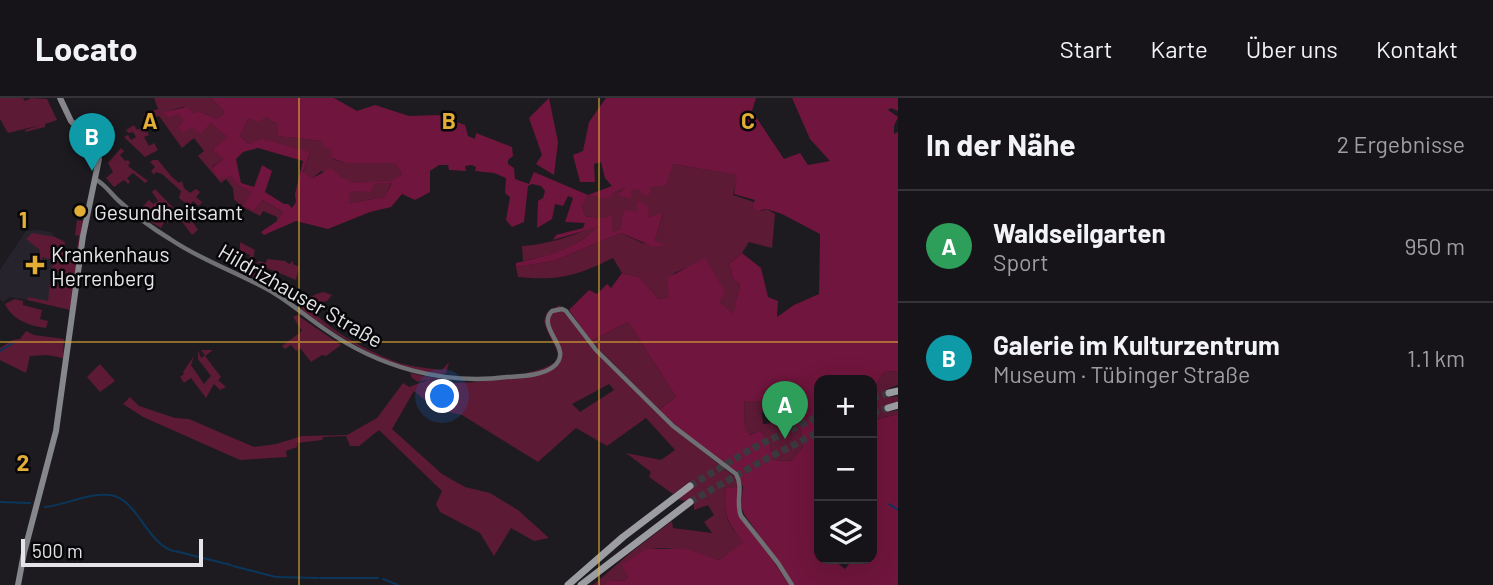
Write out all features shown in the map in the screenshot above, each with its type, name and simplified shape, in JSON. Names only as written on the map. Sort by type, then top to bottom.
[{"type":"highway","points":[[888,408],[898,405]]},
{"type":"highway","points":[[568,585],[628,533],[690,486]]},
{"type":"highway","points":[[581,585],[690,502]]},
{"type":"main road","points":[[18,585],[25,547],[54,442],[84,230],[99,156],[96,148],[71,121],[60,98]]},
{"type":"main road","name":"Hildrizhauser Straße","points":[[95,181],[169,239],[276,294],[346,343],[408,370],[463,380],[544,371],[558,362],[560,354],[546,324],[546,318],[552,310],[566,311],[596,350],[673,426],[737,476],[740,482],[738,507],[741,516],[792,585]]},
{"type":"shaded area","points":[[0,98],[23,98],[25,101],[31,98],[47,99],[57,120],[45,124],[45,127],[25,132],[41,125],[8,133],[0,119]]},
{"type":"shaded area","points":[[154,98],[211,98],[225,112],[218,119],[198,111],[194,113],[183,107],[163,112],[178,114],[185,120],[178,127],[210,123],[229,137],[212,150],[223,159],[212,167],[231,175],[238,185],[251,192],[245,206],[254,211],[263,200],[283,212],[277,221],[277,217],[263,211],[260,216],[234,199],[233,188],[226,179],[221,183],[198,156],[204,151],[194,138],[182,148],[159,116],[144,121],[144,114],[158,109]]},
{"type":"shaded area","points":[[211,98],[334,98],[357,111],[375,105],[409,116],[438,115],[465,125],[468,136],[475,139],[476,133],[512,147],[513,156],[508,160],[508,164],[514,168],[515,179],[529,184],[534,172],[588,195],[582,207],[585,216],[612,216],[612,232],[620,229],[622,215],[626,210],[637,212],[637,200],[648,207],[649,217],[663,213],[655,241],[665,245],[654,247],[621,233],[554,261],[516,267],[516,263],[569,247],[597,227],[553,240],[556,235],[583,228],[585,223],[565,222],[573,198],[568,196],[563,206],[555,204],[552,219],[537,228],[538,201],[543,198],[545,191],[541,186],[532,184],[528,186],[524,222],[512,227],[506,220],[510,197],[505,193],[506,178],[494,173],[475,171],[476,167],[472,165],[465,166],[466,171],[449,170],[448,165],[439,165],[430,171],[430,192],[415,200],[402,194],[391,207],[370,212],[328,229],[296,221],[264,235],[261,232],[277,221],[283,212],[263,200],[254,211],[244,206],[251,192],[238,185],[231,176],[219,179],[212,168],[223,159],[212,150],[228,137],[210,123],[201,134],[192,127],[183,133],[178,127],[184,120],[178,114],[169,117],[162,112],[187,107],[194,113],[198,111],[218,119],[225,112]],"holes":[[[266,117],[277,124],[278,136],[322,141],[324,147],[332,150],[332,158],[345,163],[395,163],[402,174],[392,181],[351,183],[331,168],[313,178],[303,172],[310,152],[262,139],[249,144],[240,136],[249,118],[258,122]],[[258,148],[303,161],[295,194],[296,202],[292,208],[265,192],[272,171],[262,165],[254,187],[241,183],[236,159],[243,152]],[[374,183],[392,183],[384,197],[349,203],[349,194],[356,191],[371,192]]]},
{"type":"shaded area","points":[[549,98],[558,142],[554,175],[536,164],[542,155],[529,118]]},
{"type":"shaded area","points":[[606,98],[756,98],[752,111],[784,159],[800,153],[808,165],[830,161],[810,139],[792,98],[898,98],[898,111],[891,108],[888,110],[898,117],[894,134],[898,132],[898,371],[884,372],[877,383],[877,375],[814,375],[814,564],[838,564],[845,569],[849,564],[877,564],[877,418],[898,414],[898,585],[794,585],[744,514],[741,506],[743,487],[737,472],[687,436],[659,410],[676,397],[628,322],[591,341],[569,310],[589,290],[597,294],[607,284],[611,288],[622,273],[639,277],[659,299],[669,297],[667,278],[705,258],[725,292],[719,302],[733,314],[740,285],[733,279],[729,264],[742,253],[761,268],[768,297],[778,301],[777,317],[794,305],[819,294],[820,234],[782,214],[767,209],[757,211],[752,206],[755,200],[734,194],[737,175],[673,164],[666,185],[650,187],[647,197],[640,192],[641,189],[631,190],[631,198],[616,195],[625,188],[614,192],[609,199],[588,195],[612,186],[605,178],[601,162],[594,164],[595,182],[580,182],[573,155],[583,151],[589,122]],"holes":[[[744,401],[769,401],[770,423],[787,421],[800,429],[803,447],[791,461],[773,460],[769,441],[760,431],[750,435],[745,429]]]},
{"type":"shaded area","points":[[266,117],[277,124],[279,136],[322,141],[332,149],[333,159],[345,163],[395,163],[402,174],[392,182],[384,197],[349,203],[349,194],[356,191],[345,181],[321,171],[313,178],[303,173],[310,152],[249,144],[240,136],[249,118]]},
{"type":"shaded area","points":[[134,125],[137,130],[144,126],[149,135],[144,137],[149,146],[154,143],[158,150],[145,157],[124,137],[128,135],[131,140],[136,137],[133,132],[126,130]]},
{"type":"shaded area","points":[[121,148],[124,151],[120,155],[125,161],[128,160],[128,166],[148,181],[145,183],[133,173],[127,178],[130,182],[128,184],[124,180],[114,187],[106,178],[113,172],[108,163]]},
{"type":"shaded area","points":[[158,160],[179,183],[182,181],[184,188],[190,193],[196,189],[200,192],[196,197],[202,202],[199,206],[193,201],[189,206],[179,198],[181,191],[162,174],[156,172],[154,175],[151,171],[155,167],[150,162]]},
{"type":"shaded area","points":[[673,164],[738,175],[733,195],[754,202],[752,206],[762,211],[767,209],[775,214],[772,248],[749,242],[742,253],[729,264],[733,279],[740,285],[733,315],[718,302],[694,265],[674,273],[670,297],[659,299],[639,277],[622,273],[613,258],[567,276],[518,277],[516,267],[554,261],[621,233],[642,243],[663,245],[655,241],[663,214],[648,217],[637,201],[637,212],[622,215],[620,229],[612,232],[599,218],[585,216],[582,207],[588,195],[614,192],[626,187],[617,194],[650,187]]},
{"type":"shaded area","points":[[155,189],[189,224],[192,221],[198,230],[192,235],[181,220],[176,222],[171,218],[168,223],[165,221],[161,228],[151,222],[156,214],[149,209],[147,212],[142,207],[149,200],[153,204],[158,201],[152,192]]},
{"type":"shaded area","points":[[77,220],[84,221],[70,310],[27,300],[28,297],[48,301],[50,283],[59,285],[62,273],[52,269],[53,260],[42,257],[40,266],[40,250],[26,239],[32,233],[55,237],[65,242],[63,260],[75,261],[79,236],[75,235]]},
{"type":"shaded area","points":[[595,226],[597,228],[570,247],[523,261],[522,246],[559,239]]},
{"type":"shaded area","name":"Krankenhaus Herrenberg","points":[[26,231],[51,232],[65,242],[63,260],[69,262],[65,301],[47,302],[28,297],[27,300],[10,297],[3,302],[0,299],[0,270]]},
{"type":"shaded area","points":[[240,242],[255,250],[253,258],[256,264],[259,261],[266,263],[267,259],[289,264],[293,261],[293,264],[299,267],[296,280],[264,267],[265,264],[259,263],[254,267],[248,262],[250,255],[244,252],[240,257],[227,253],[236,252],[240,248]]},
{"type":"shaded area","points":[[247,264],[247,270],[259,275],[264,269],[263,275],[270,278],[271,276],[271,280],[279,282],[276,287],[295,295],[307,293],[293,301],[238,269],[239,266],[245,268]]},
{"type":"shaded area","points":[[324,292],[332,295],[327,301],[316,303],[313,299],[308,303],[323,321],[335,330],[399,363],[442,370],[449,362],[446,373],[430,374],[391,363],[350,342],[301,309],[310,298]]},
{"type":"shaded area","points":[[15,299],[23,301],[23,305],[42,310],[40,319],[48,321],[46,328],[28,324],[12,314],[5,304]]},
{"type":"shaded area","points":[[560,305],[561,311],[569,316],[588,342],[673,428],[735,477],[739,487],[726,488],[725,505],[733,529],[744,542],[719,560],[676,549],[644,551],[635,559],[625,581],[610,580],[603,585],[593,585],[672,521],[673,528],[712,533],[704,522],[714,515],[708,505],[694,510],[691,498],[684,501],[678,499],[693,486],[689,482],[673,494],[649,477],[651,472],[626,453],[661,460],[675,450],[646,418],[607,446],[576,428],[538,462],[462,415],[436,409],[414,391],[392,429],[442,474],[465,487],[490,493],[518,510],[549,538],[534,541],[511,528],[494,556],[480,533],[440,512],[436,504],[442,491],[379,430],[359,446],[350,446],[346,436],[323,437],[322,440],[297,443],[297,447],[286,451],[287,457],[240,460],[143,417],[123,404],[130,397],[139,406],[175,418],[189,419],[254,447],[302,436],[347,435],[377,418],[403,383],[409,387],[427,380],[418,382],[410,373],[454,380],[498,379],[528,376],[527,373],[553,364],[558,354],[544,321],[547,312]],"holes":[[[429,380],[450,380],[483,382],[453,383]],[[609,384],[614,390],[580,412],[572,404]]]},
{"type":"shaded area","points":[[297,315],[341,345],[326,356],[322,355],[311,362],[300,348],[296,351],[291,345],[285,349],[282,346],[302,331],[293,317]]},
{"type":"shaded area","points":[[628,322],[676,397],[659,410],[591,341]]},
{"type":"shaded area","points":[[26,331],[34,335],[64,339],[63,358],[30,356],[26,373],[0,360],[0,348],[20,339]]},
{"type":"shaded area","points":[[198,350],[201,358],[205,355],[201,350],[213,350],[205,356],[221,377],[218,380],[226,387],[220,390],[214,384],[206,398],[191,378],[184,383],[180,377],[194,356],[191,365],[204,384],[211,376],[198,359]]},
{"type":"shaded area","points":[[100,364],[115,381],[100,392],[87,377]]},
{"type":"shaded area","points":[[898,371],[898,385],[887,389],[890,397],[898,396],[898,402],[885,406],[888,412],[898,410],[898,414],[877,419],[877,383],[884,372]]},
{"type":"shaded area","points":[[744,401],[766,401],[767,411],[762,412],[763,424],[787,421],[800,429],[803,447],[791,461],[773,460],[769,441],[760,431],[749,435],[745,429]]},
{"type":"shaded area","points":[[736,487],[737,509],[790,585],[603,585],[609,580],[625,581],[628,576],[622,565],[645,549],[687,549],[719,560],[743,542],[730,523],[725,505],[726,488]]},
{"type":"waterway","points":[[0,351],[13,343]]},
{"type":"waterway","points":[[45,507],[93,496],[109,495],[119,498],[127,503],[156,539],[173,551]]},
{"type":"waterway","points":[[0,502],[30,503]]},
{"type":"waterway","points":[[889,504],[898,510]]},
{"type":"waterway","points":[[175,551],[231,565]]},
{"type":"waterway","points":[[233,566],[276,577]]},
{"type":"waterway","points":[[277,577],[318,578]]},
{"type":"waterway","points":[[320,578],[378,578]]},
{"type":"waterway","points":[[383,579],[398,585]]},
{"type":"tunnel","points":[[877,397],[889,393]]},
{"type":"tunnel","points":[[877,411],[888,408]]},
{"type":"tunnel","points":[[690,486],[751,449],[814,418]]},
{"type":"tunnel","points":[[690,502],[814,435]]},
{"type":"place","name":"Galerie im Kulturzentrum","points":[[92,171]]},
{"type":"place","name":"Gesundheitsamt","points":[[80,211]]},
{"type":"place","name":"Krankenhaus Herrenberg","points":[[35,265]]},
{"type":"place","name":"Waldseilgarten","points":[[785,439]]}]
